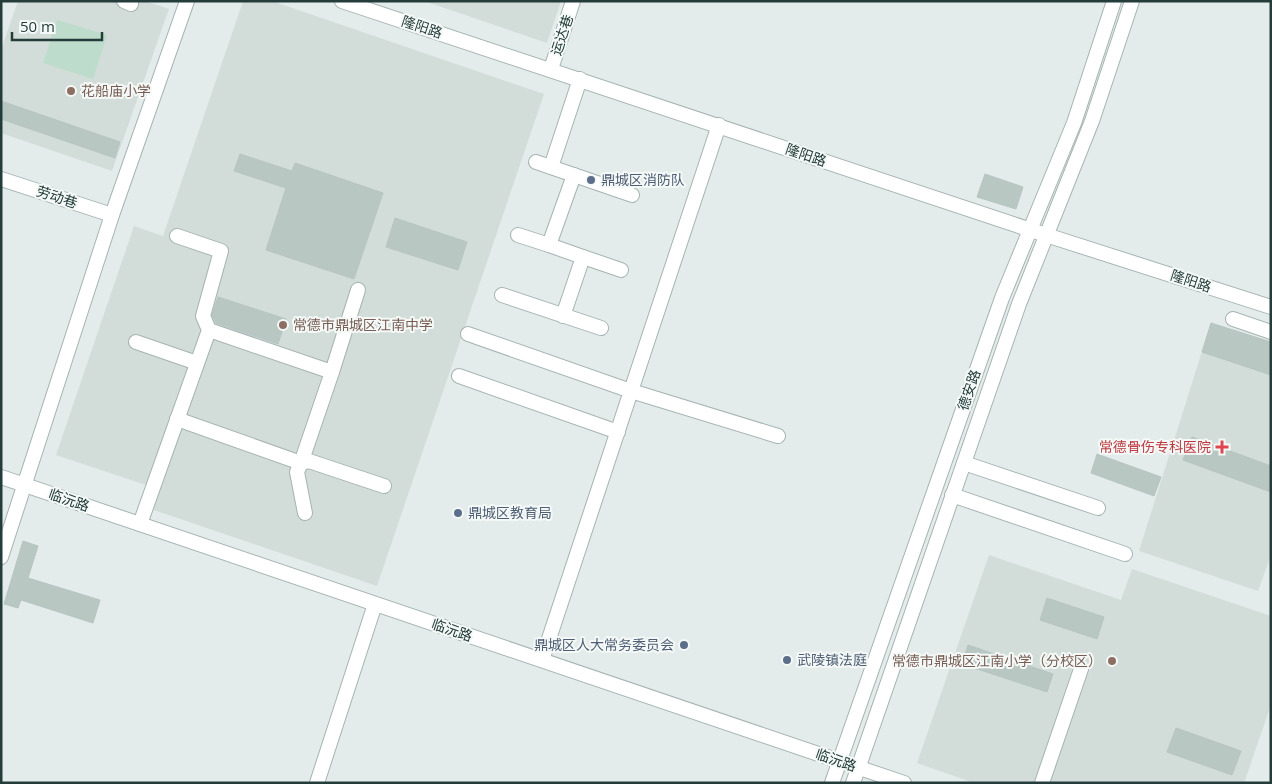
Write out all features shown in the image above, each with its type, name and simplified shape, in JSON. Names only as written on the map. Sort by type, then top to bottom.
[{"type":"street","points":[[1,556],[112,215],[187,1]]},
{"type":"street","name":"隆阳路","points":[[342,1],[1030,230],[1271,307]]},
{"type":"street","name":"运达巷","points":[[551,70],[573,1]]},
{"type":"street","name":"德安路","points":[[832,783],[996,315],[1074,123],[1114,1]]},
{"type":"street","name":"德安路","points":[[853,783],[1019,304],[1092,121],[1132,1]]},
{"type":"street","points":[[550,167],[580,79]]},
{"type":"street","points":[[542,660],[719,126]]},
{"type":"street","points":[[536,162],[632,195]]},
{"type":"street","points":[[549,245],[574,175]]},
{"type":"street","name":"劳动巷","points":[[1,178],[112,215]]},
{"type":"street","points":[[518,235],[621,270]]},
{"type":"street","points":[[140,524],[208,330],[203,316],[221,252],[177,236]]},
{"type":"street","points":[[563,316],[583,257]]},
{"type":"street","points":[[305,513],[296,472],[332,372],[358,290]]},
{"type":"street","points":[[502,295],[601,328]]},
{"type":"street","points":[[1233,319],[1271,332]]},
{"type":"street","points":[[208,330],[332,372]]},
{"type":"street","points":[[468,334],[631,391],[778,436]]},
{"type":"street","points":[[136,342],[197,363]]},
{"type":"street","points":[[458,376],[618,432]]},
{"type":"street","points":[[177,419],[301,462],[308,461],[384,486]]},
{"type":"street","points":[[964,463],[1098,508]]},
{"type":"street","name":"临沅路","points":[[1,476],[904,783]]},
{"type":"street","points":[[952,495],[1125,554]]},
{"type":"street","points":[[317,783],[375,604]]},
{"type":"street","points":[[1042,783],[1081,669]]},
{"type":"shaded area","name":"花船庙小学","points":[[18,1],[145,1],[169,9],[112,171],[1,133],[1,50]]},
{"type":"shaded area","name":"常德市鼎城区江南中学","points":[[243,1],[272,1],[544,94],[377,586],[148,508],[155,488],[56,455],[134,226],[163,236]]},
{"type":"shaded area","points":[[424,1],[561,1],[547,43]]},
{"type":"shaded area","name":"常德骨伤专科医院","points":[[1211,323],[1271,342],[1271,555],[1258,591],[1139,551]]},
{"type":"shaded area","name":"常德市鼎城区江南小学（分校区）","points":[[989,555],[1121,600],[1132,569],[1271,616],[1271,705],[1244,783],[974,783],[917,763]]},
{"type":"green space","points":[[57,20],[107,35],[93,79],[43,63]]},
{"type":"building","points":[[1,101],[120,142],[115,158],[1,119]]},
{"type":"building","points":[[240,154],[292,171],[295,163],[383,193],[354,279],[266,250],[286,188],[234,171]]},
{"type":"building","points":[[985,174],[1023,187],[1016,209],[977,197]]},
{"type":"building","points":[[395,218],[467,242],[458,270],[386,247]]},
{"type":"building","points":[[218,297],[286,319],[278,344],[216,323],[212,315]]},
{"type":"building","points":[[1211,323],[1271,342],[1271,375],[1202,352]]},
{"type":"building","points":[[1192,437],[1271,466],[1271,492],[1183,460]]},
{"type":"building","points":[[1097,454],[1161,477],[1154,496],[1091,473]]},
{"type":"building","points":[[23,541],[38,546],[28,578],[100,600],[93,623],[21,600],[18,608],[4,604]]},
{"type":"building","points":[[1047,598],[1104,617],[1097,639],[1040,620]]},
{"type":"building","points":[[968,645],[1053,674],[1047,692],[962,664]]},
{"type":"building","points":[[1176,728],[1241,751],[1232,775],[1167,752]]},
{"type":"place","name":"花船庙小学","points":[[71,91]]},
{"type":"place","name":"鼎城区消防队","points":[[591,180]]},
{"type":"place","name":"常德市鼎城区江南中学","points":[[283,325]]},
{"type":"place","name":"常德骨伤专科医院","points":[[1222,447]]},
{"type":"place","name":"鼎城区教育局","points":[[458,513]]},
{"type":"place","name":"鼎城区人大常务委员会","points":[[684,645]]},
{"type":"place","name":"武陵镇法庭","points":[[787,660]]},
{"type":"place","name":"常德市鼎城区江南小学（分校区）","points":[[1112,661]]}]
